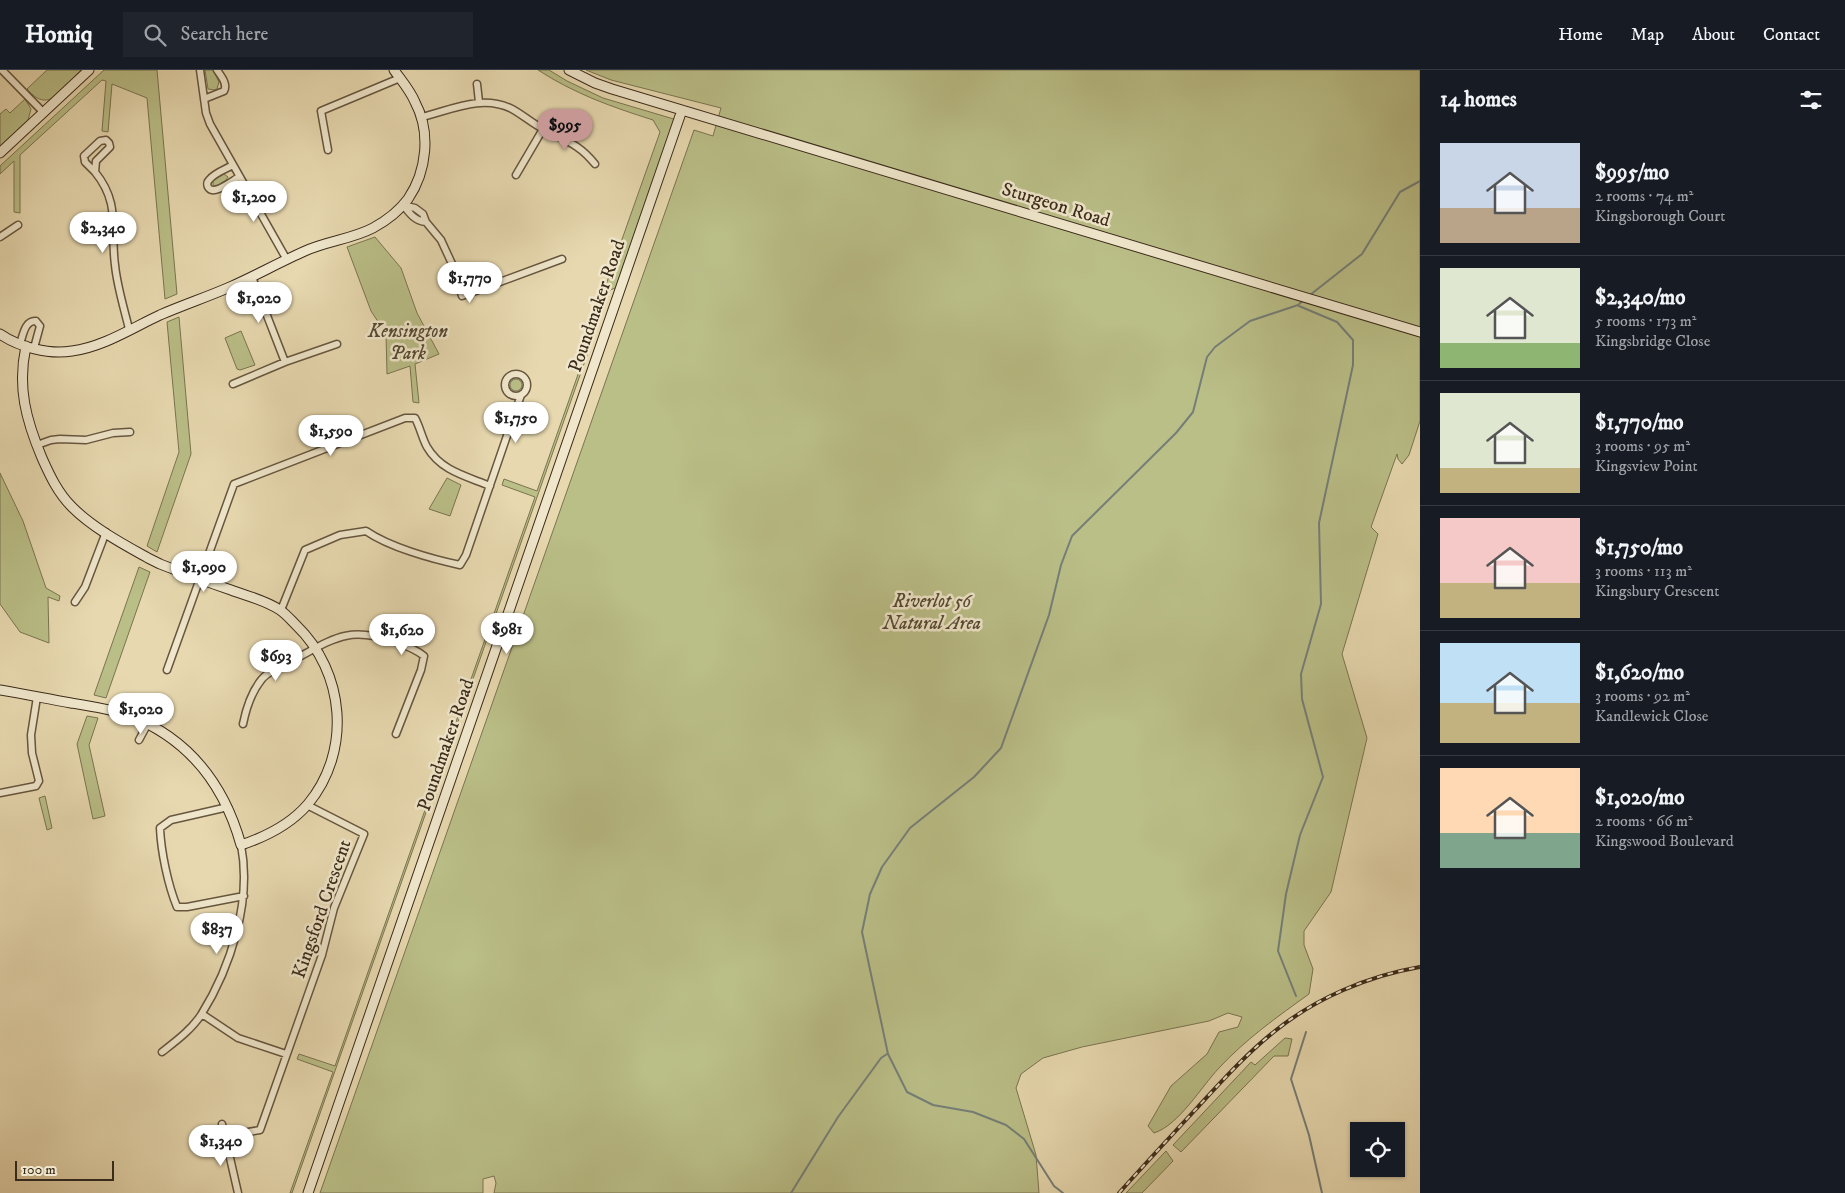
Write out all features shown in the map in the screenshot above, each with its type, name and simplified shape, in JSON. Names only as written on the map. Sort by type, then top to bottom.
[{"type":"street","points":[[2,70],[44,113]]},
{"type":"street","points":[[0,153],[89,70]]},
{"type":"street","points":[[200,70],[206,113],[210,124],[287,260]]},
{"type":"street","points":[[204,99],[224,91],[226,85],[217,70]]},
{"type":"street","name":"Sturgeon Road","points":[[569,70],[612,89],[1420,332]]},
{"type":"street","points":[[0,334],[27,346],[55,352],[79,350],[252,277],[323,243],[372,228],[394,214],[403,205],[416,184],[424,160],[425,134],[422,117],[415,101],[397,74],[321,111],[328,150]]},
{"type":"street","points":[[477,84],[479,102]]},
{"type":"street","points":[[422,117],[479,102],[496,104],[510,108],[543,129],[575,144],[586,151],[595,164]]},
{"type":"street","name":"Poundmaker Road","points":[[308,1193],[682,110]]},
{"type":"street","points":[[516,176],[543,129]]},
{"type":"street","points":[[95,172],[96,161],[110,147],[106,140],[100,141],[84,156],[85,162],[95,172],[106,189],[113,210],[115,265],[129,329]]},
{"type":"street","points":[[233,165],[210,179],[207,183],[208,187],[216,190],[239,177]]},
{"type":"street","points":[[403,205],[419,221],[426,222],[441,240],[453,266],[462,296],[562,259]]},
{"type":"street","points":[[0,237],[18,225]]},
{"type":"street","points":[[252,277],[285,362]]},
{"type":"street","points":[[233,384],[285,362],[337,344]]},
{"type":"street","points":[[27,346],[22,372],[26,413],[51,480],[63,497],[78,513],[160,564],[258,599],[280,610],[302,631],[316,648],[328,670],[334,690],[337,729],[335,746],[329,767],[320,787],[307,805],[280,827],[261,838],[241,845]]},
{"type":"street","points":[[280,610],[305,550],[340,535],[366,531],[380,540],[443,562],[460,565],[466,555],[521,395]]},
{"type":"street","points":[[167,670],[234,484],[404,418],[415,418],[427,446],[441,465],[452,472],[490,486]]},
{"type":"street","points":[[37,445],[50,440],[86,440],[113,433],[130,432]]},
{"type":"street","points":[[74,602],[85,587],[106,532]]},
{"type":"street","points":[[243,724],[255,689],[263,678],[274,670],[345,635],[367,634],[416,649],[424,656],[421,670],[396,734]]},
{"type":"street","points":[[0,690],[118,712],[147,724],[165,734],[200,764],[212,779],[228,807],[241,845],[243,857],[244,896],[238,927],[228,958],[202,1014],[183,1036],[162,1052]]},
{"type":"street","points":[[0,794],[36,786],[39,781],[32,753],[31,735],[37,697]]},
{"type":"street","points":[[139,740],[147,724]]},
{"type":"street","name":"Kingsford Crescent","points":[[225,1136],[260,1130],[322,955],[337,900],[364,834],[307,805]]},
{"type":"street","points":[[228,807],[171,820],[160,828],[160,838],[177,907],[187,907],[244,896]]},
{"type":"street","points":[[202,1014],[238,1038],[286,1054]]},
{"type":"street","points":[[222,1124],[238,1193]]},
{"type":"green space","points":[[47,70],[81,70],[55,97],[43,100],[33,95],[27,89]]},
{"type":"green space","points":[[104,70],[157,70],[177,294],[165,299],[147,98],[112,84],[108,132],[102,131],[106,81],[102,80],[20,155],[20,213],[14,212],[14,161],[0,174],[0,166]]},
{"type":"green space","points":[[205,70],[213,70],[219,82],[217,89],[208,89]]},
{"type":"green space","points":[[538,70],[549,70],[603,98],[677,120],[618,287],[610,290],[292,1193],[290,1193],[333,1072],[297,1059],[299,1054],[335,1066],[535,497],[502,485],[504,479],[537,491],[607,292],[603,293],[660,132],[653,120],[594,99],[552,79]]},
{"type":"green space","name":"Riverlot 56 Natural Area","points":[[586,70],[1420,70],[1420,421],[1409,455],[1402,464],[1397,454],[1371,527],[1378,534],[1342,654],[1367,738],[1331,892],[1304,931],[1304,945],[1313,969],[1309,994],[1240,1047],[1219,1068],[1181,1114],[1163,1129],[1154,1133],[1148,1126],[1171,1086],[1207,1054],[1219,1032],[1238,1027],[1242,1017],[1228,1013],[1209,1021],[1082,1047],[1043,1058],[1021,1074],[1016,1088],[1036,1155],[1039,1193],[494,1193],[496,1183],[494,1176],[483,1179],[483,1193],[320,1193],[694,130],[713,136],[721,108],[611,80]]},
{"type":"green space","points":[[25,99],[31,109],[28,120],[0,146],[0,114],[6,109],[10,113]]},
{"type":"green space","points":[[224,174],[228,177],[226,180],[216,186],[213,185],[213,180]]},
{"type":"green space","name":"Kensington Park","points":[[375,237],[401,268],[417,313],[439,354],[415,364],[419,403],[413,402],[410,366],[387,374],[386,334],[371,311],[347,247]]},
{"type":"green space","points":[[179,317],[191,454],[157,552],[147,546],[179,452],[167,322]]},
{"type":"green space","points":[[241,331],[255,365],[240,370],[237,369],[225,338]]},
{"type":"green space","points":[[516,379],[522,385],[516,391],[510,385]]},
{"type":"green space","points":[[0,473],[23,521],[46,588],[60,596],[59,601],[48,597],[49,643],[20,632],[0,604]]},
{"type":"green space","points":[[447,478],[461,485],[450,516],[429,509]]},
{"type":"green space","points":[[139,567],[150,572],[106,698],[94,695]]},
{"type":"green space","points":[[87,716],[98,718],[89,745],[105,816],[93,819],[77,744]]},
{"type":"green space","points":[[45,796],[52,828],[47,830],[39,798]]},
{"type":"green space","points":[[1285,1038],[1292,1039],[1288,1056],[1274,1056],[1181,1152],[1173,1145],[1251,1062],[1255,1065]]},
{"type":"green space","points":[[1166,1151],[1173,1161],[1142,1193],[1126,1193]]},
{"type":"waterway","points":[[1310,295],[1362,254],[1400,192],[1420,181]]},
{"type":"waterway","points":[[1063,1193],[1054,1186],[1024,1139],[1006,1125],[973,1112],[933,1105],[907,1092],[888,1054],[862,932],[870,894],[882,867],[910,828],[974,777],[1001,748],[1049,615],[1061,565],[1072,536],[1176,433],[1193,412],[1207,357],[1215,347],[1250,321],[1298,305],[1304,300]]},
{"type":"waterway","points":[[1296,996],[1278,951],[1286,894],[1300,835],[1323,777],[1302,699],[1301,674],[1321,604],[1319,523],[1353,365],[1353,340],[1337,322],[1299,306]]},
{"type":"waterway","points":[[1306,1032],[1291,1079],[1309,1135],[1322,1193]]},
{"type":"waterway","points":[[791,1193],[838,1117],[881,1058],[887,1054]]},
{"type":"railway","points":[[1119,1193],[1224,1079],[1275,1031],[1308,1008],[1343,990],[1381,976],[1420,967]]}]
